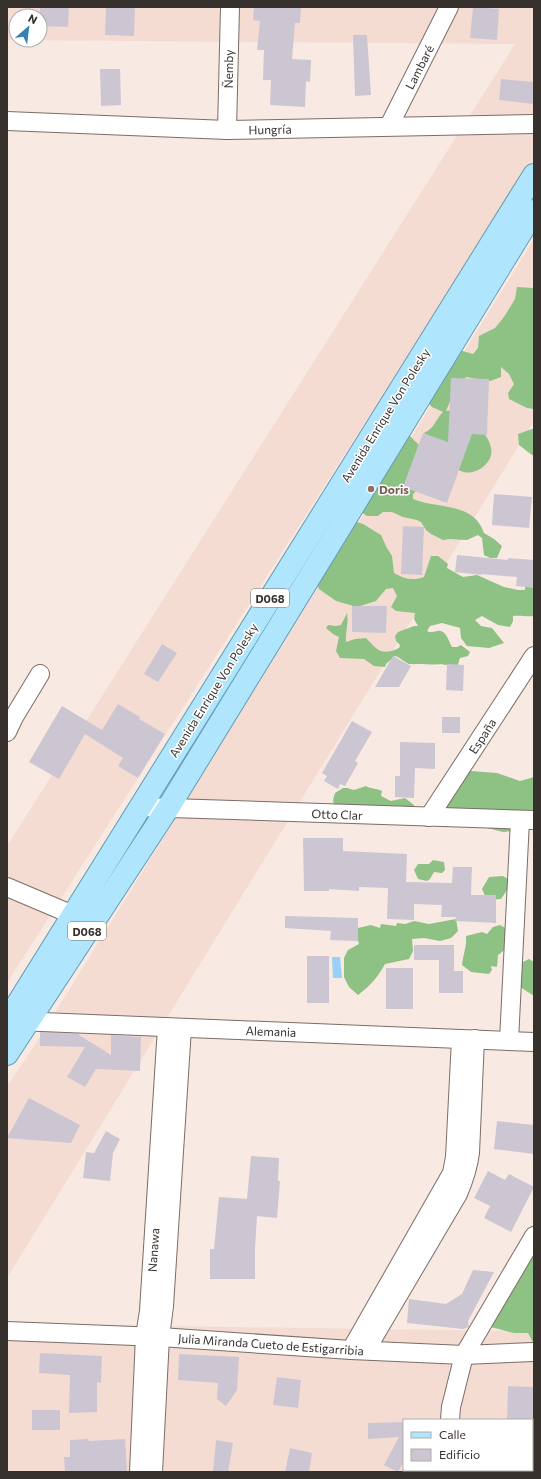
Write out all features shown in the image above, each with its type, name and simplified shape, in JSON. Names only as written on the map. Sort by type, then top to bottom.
[{"type":"main road","name":"Avenida Enrique Von Polesky","points":[[7,1054],[14,1021],[73,916],[534,175]]},
{"type":"main road","name":"Avenida Enrique Von Polesky","points":[[14,1021],[168,808],[534,212]]},
{"type":"street","name":"Ñemby","points":[[227,130],[230,7]]},
{"type":"street","name":"Lambaré","points":[[389,126],[449,7]]},
{"type":"street","name":"Hungría","points":[[7,121],[227,130],[534,124]]},
{"type":"street","name":"España","points":[[429,817],[534,656]]},
{"type":"street","points":[[7,732],[40,674]]},
{"type":"street","name":"Otto Clar","points":[[140,807],[527,820]]},
{"type":"street","points":[[509,1041],[527,820]]},
{"type":"street","points":[[7,888],[73,916]]},
{"type":"street","name":"Alemania","points":[[14,1021],[534,1042]]},
{"type":"street","name":"Nanawa","points":[[153,1472],[153,1337],[149,1311],[175,1027]]},
{"type":"street","points":[[358,1350],[452,1173],[468,1039]]},
{"type":"street","points":[[450,1419],[451,1407],[464,1355],[534,1236]]},
{"type":"street","name":"Julia Miranda Cueto de Estigarribia","points":[[7,1331],[153,1337],[464,1355],[534,1352]]},
{"type":"street","name":"Nanawa","points":[[139,1472],[153,1337]]},
{"type":"shaded area","points":[[7,7],[534,7],[534,158],[7,983],[7,846],[515,44],[48,40],[48,8],[8,8],[8,40]]},
{"type":"shaded area","points":[[534,239],[534,421],[7,1278],[7,1086],[33,1048]]},
{"type":"shaded area","points":[[7,1324],[534,1331],[534,1472],[7,1472]]},
{"type":"green space","points":[[517,287],[534,288],[534,409],[527,408],[509,399],[508,393],[514,384],[509,374],[501,367],[501,377],[490,381],[466,377],[451,399],[446,411],[460,409],[486,435],[492,451],[490,459],[484,466],[472,472],[464,472],[449,462],[424,433],[433,426],[443,412],[429,404],[421,405],[459,350],[473,354],[478,348],[479,336],[495,328],[504,317],[515,299]]},
{"type":"green space","points":[[534,429],[534,455],[519,445],[518,434]]},
{"type":"green space","points":[[403,433],[410,436],[422,448],[417,490],[413,494],[413,499],[454,508],[472,516],[479,523],[484,533],[502,546],[497,558],[490,558],[484,555],[482,538],[478,535],[467,540],[443,540],[431,534],[426,530],[421,522],[417,520],[403,517],[392,512],[383,512],[378,516],[367,516],[357,509]]},
{"type":"green space","points":[[346,519],[363,524],[381,535],[392,556],[394,573],[401,577],[416,579],[424,577],[431,556],[438,556],[448,564],[447,568],[463,577],[477,575],[504,587],[525,590],[526,575],[534,577],[534,616],[513,616],[513,621],[510,627],[498,625],[482,616],[475,620],[481,626],[492,628],[504,643],[489,648],[467,646],[461,638],[460,628],[442,623],[430,626],[427,631],[443,632],[445,633],[452,647],[461,645],[470,652],[468,656],[460,658],[457,667],[441,664],[409,664],[395,656],[386,664],[385,667],[374,666],[364,659],[340,658],[336,651],[339,637],[326,628],[328,625],[341,625],[347,613],[348,621],[346,642],[366,638],[377,649],[384,652],[399,648],[400,645],[396,641],[395,636],[398,632],[418,626],[414,619],[415,613],[396,611],[391,607],[397,596],[393,588],[386,589],[376,601],[357,607],[336,601],[319,589],[311,567]]},
{"type":"green space","points":[[457,770],[497,773],[520,781],[534,777],[534,829],[503,832],[452,819],[437,798]]},
{"type":"green space","points":[[366,786],[382,791],[381,796],[391,801],[405,798],[414,805],[414,809],[334,806],[333,800],[335,793],[343,788],[354,790]]},
{"type":"green space","points":[[433,860],[444,862],[445,870],[442,873],[434,872],[427,881],[418,879],[414,870],[418,864],[429,864]]},
{"type":"green space","points":[[503,876],[508,879],[507,890],[501,899],[487,900],[482,889],[489,877]]},
{"type":"green space","points":[[456,919],[458,931],[451,938],[440,941],[424,938],[412,939],[413,951],[409,959],[385,964],[380,973],[358,995],[349,987],[344,977],[344,958],[348,950],[359,944],[357,937],[358,928],[371,925],[380,928],[381,924],[396,926],[397,923],[405,924],[414,921],[429,924]]},
{"type":"green space","points":[[500,925],[509,930],[511,945],[498,955],[497,967],[491,966],[492,970],[489,974],[471,972],[462,965],[466,936],[482,932],[487,934],[493,927]]},
{"type":"green space","points":[[529,959],[534,962],[534,996],[517,985],[517,965]]},
{"type":"green space","points":[[534,1239],[534,1344],[528,1333],[514,1333],[487,1326]]},
{"type":"water","points":[[332,957],[340,957],[342,978],[333,978]]},
{"type":"building","points":[[69,7],[68,27],[48,26],[48,8],[40,8]]},
{"type":"building","points":[[106,7],[135,7],[134,36],[105,35]]},
{"type":"building","points":[[254,7],[301,7],[300,23],[295,23],[292,59],[311,60],[310,82],[306,81],[305,107],[270,105],[271,80],[263,80],[264,50],[257,50],[260,21],[253,20]]},
{"type":"building","points":[[473,7],[499,9],[497,40],[470,38]]},
{"type":"building","points":[[353,35],[367,35],[371,95],[355,96]]},
{"type":"building","points":[[100,69],[120,69],[121,105],[101,106]]},
{"type":"building","points":[[501,79],[534,82],[534,104],[499,100]]},
{"type":"building","points":[[451,378],[489,379],[487,435],[472,434],[447,503],[403,487],[423,433],[448,442]]},
{"type":"building","points":[[494,494],[532,497],[529,528],[492,525]]},
{"type":"building","points":[[403,526],[424,527],[422,575],[401,574]]},
{"type":"building","points":[[457,555],[508,560],[508,558],[534,560],[534,588],[516,586],[517,577],[455,572]]},
{"type":"building","points":[[352,606],[387,606],[386,633],[352,632]]},
{"type":"building","points":[[162,644],[177,653],[158,682],[144,674]]},
{"type":"building","points":[[393,656],[411,666],[399,687],[375,687]]},
{"type":"building","points":[[447,664],[464,665],[463,691],[446,690]]},
{"type":"building","points":[[118,704],[140,717],[139,719],[165,734],[138,778],[118,766],[123,758],[85,734],[59,779],[29,762],[62,706],[102,730]]},
{"type":"building","points":[[442,717],[460,717],[460,733],[442,733]]},
{"type":"building","points":[[352,721],[372,732],[355,761],[358,763],[345,786],[340,784],[338,789],[324,781],[327,776],[322,773]]},
{"type":"building","points":[[400,742],[435,743],[435,769],[415,768],[414,798],[395,797],[395,776],[400,776]]},
{"type":"building","points":[[303,838],[343,838],[343,851],[407,854],[406,882],[452,883],[453,867],[472,867],[471,895],[496,895],[496,923],[455,921],[456,917],[441,917],[442,905],[414,904],[414,920],[387,919],[388,888],[359,887],[359,891],[329,889],[329,891],[304,891]]},
{"type":"building","points":[[285,916],[358,918],[358,941],[330,940],[331,931],[285,928]]},
{"type":"building","points":[[414,945],[454,945],[454,971],[463,971],[463,993],[439,993],[439,960],[414,960]]},
{"type":"building","points":[[307,956],[329,956],[329,1003],[307,1003]]},
{"type":"building","points":[[386,968],[413,968],[413,1009],[386,1009]]},
{"type":"building","points":[[40,1032],[79,1034],[111,1055],[111,1035],[141,1037],[140,1071],[96,1069],[85,1087],[67,1077],[85,1047],[40,1046]]},
{"type":"building","points":[[29,1098],[80,1125],[71,1143],[7,1138]]},
{"type":"building","points":[[497,1121],[534,1125],[534,1154],[494,1149]]},
{"type":"building","points":[[106,1131],[120,1139],[113,1153],[110,1181],[83,1178],[86,1152],[94,1153]]},
{"type":"building","points":[[251,1156],[279,1158],[278,1181],[280,1181],[277,1218],[257,1216],[255,1279],[210,1279],[210,1249],[214,1249],[219,1197],[247,1199]]},
{"type":"building","points":[[488,1171],[505,1180],[509,1174],[534,1187],[511,1232],[484,1218],[490,1206],[474,1198]]},
{"type":"building","points":[[473,1270],[494,1272],[468,1321],[469,1327],[463,1329],[407,1323],[409,1299],[446,1304],[462,1294]]},
{"type":"building","points":[[40,1353],[102,1356],[101,1383],[97,1382],[97,1412],[69,1413],[70,1375],[39,1373]]},
{"type":"building","points":[[179,1354],[239,1357],[237,1390],[226,1406],[217,1399],[218,1383],[178,1380]]},
{"type":"building","points":[[277,1377],[301,1380],[298,1408],[273,1405]]},
{"type":"building","points":[[508,1386],[534,1387],[534,1420],[507,1419]]},
{"type":"building","points":[[32,1410],[60,1410],[60,1430],[32,1430]]},
{"type":"building","points":[[403,1422],[403,1463],[398,1472],[384,1465],[399,1437],[368,1439],[368,1423]]},
{"type":"building","points":[[88,1439],[89,1441],[125,1439],[127,1472],[65,1472],[64,1457],[70,1457],[70,1440]]},
{"type":"building","points":[[216,1440],[233,1443],[228,1472],[213,1472]]},
{"type":"building","points":[[290,1448],[312,1453],[309,1472],[285,1472]]},
{"type":"place","name":"Doris","points":[[371,489]]}]
